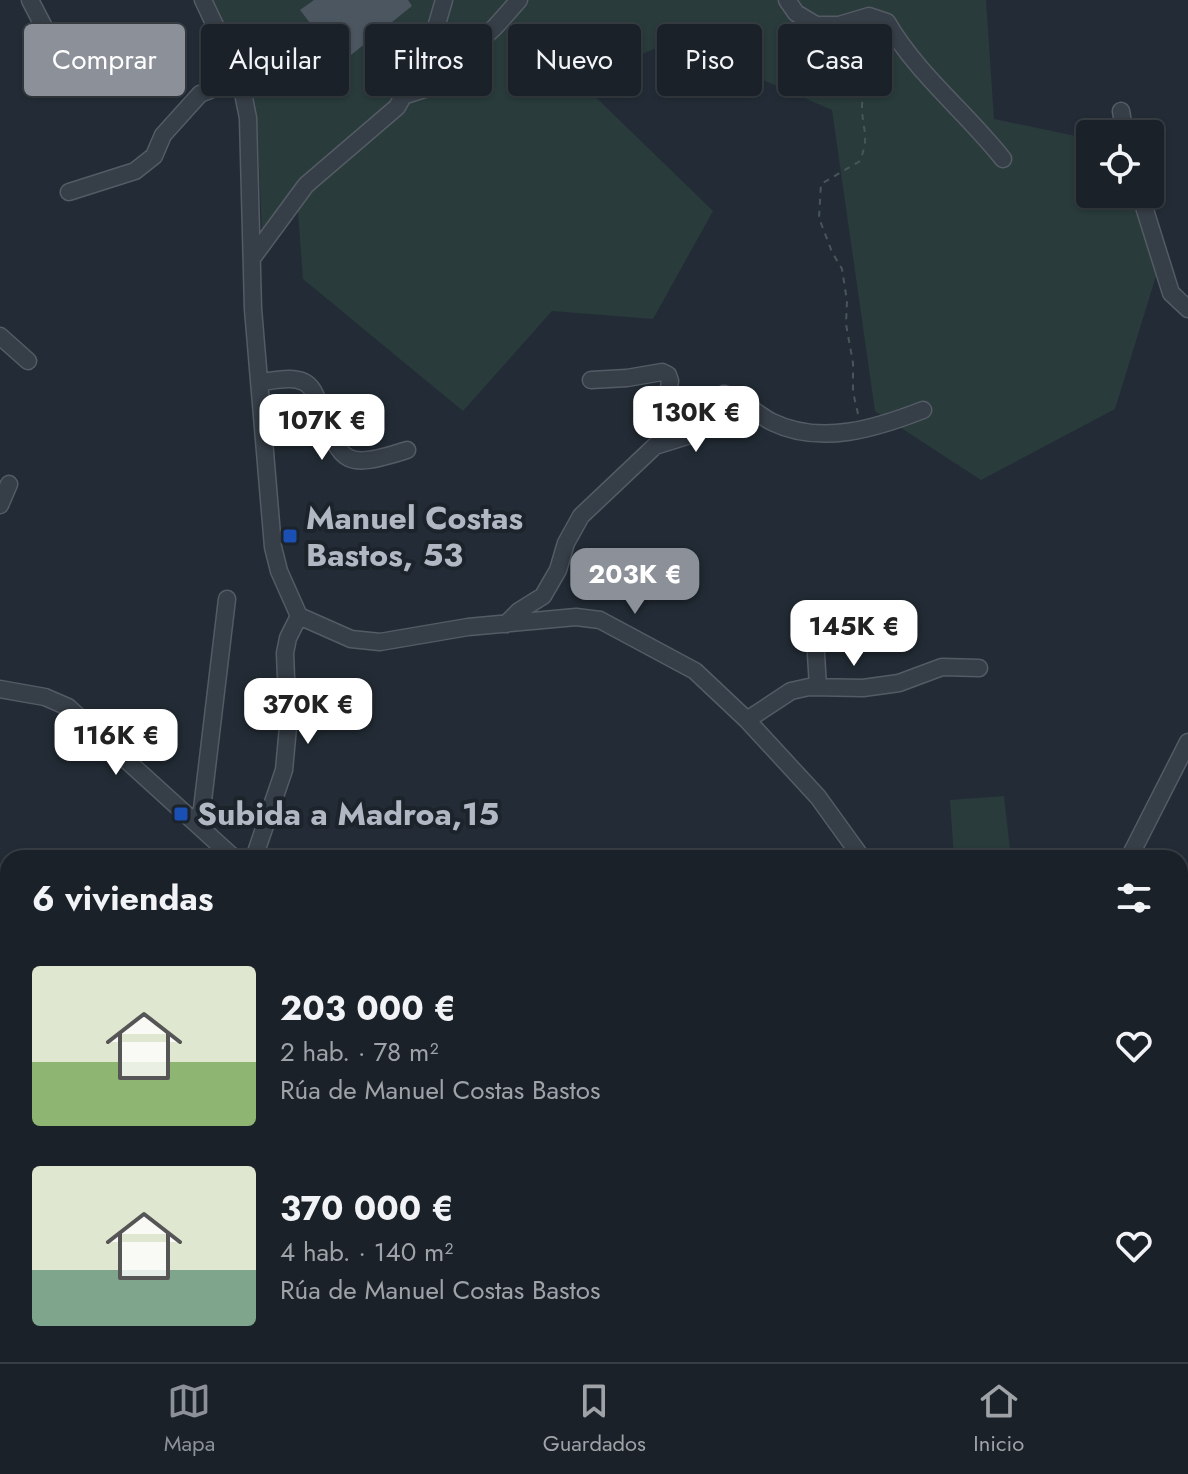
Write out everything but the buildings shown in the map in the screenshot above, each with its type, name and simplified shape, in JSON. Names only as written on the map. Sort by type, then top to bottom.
[{"type":"street","points":[[30,0],[42,24]]},
{"type":"street","points":[[203,0],[214,24]]},
{"type":"street","points":[[437,24],[444,0]]},
{"type":"street","points":[[492,30],[519,0]]},
{"type":"street","points":[[787,0],[796,13],[816,25],[839,25],[869,16],[887,22],[905,52],[1003,159]]},
{"type":"street","points":[[69,192],[135,171],[154,156],[163,135],[201,94]]},
{"type":"street","points":[[244,96],[248,118],[253,309],[273,547],[279,571],[299,616],[351,639],[369,642],[576,617],[600,620],[682,663],[747,720],[818,797],[856,850]]},
{"type":"street","points":[[253,257],[306,185],[383,120],[397,107],[403,96]]},
{"type":"street","points":[[1121,111],[1123,120]]},
{"type":"street","points":[[1144,208],[1171,293],[1188,309]]},
{"type":"street","points":[[0,336],[28,361]]},
{"type":"street","points":[[591,380],[662,372],[668,375],[670,381],[661,444]]},
{"type":"street","points":[[260,382],[290,379],[306,382],[314,391],[343,457],[373,460],[407,450]]},
{"type":"street","points":[[506,624],[519,611],[543,596],[581,516],[655,446],[687,436],[717,398],[724,394],[772,422],[816,432],[864,430],[923,410]]},
{"type":"street","points":[[0,505],[9,484]]},
{"type":"street","points":[[196,823],[202,809],[227,599]]},
{"type":"street","points":[[257,850],[284,770],[288,727],[285,653],[288,638],[299,616]]},
{"type":"street","points":[[815,638],[818,687]]},
{"type":"street","points":[[747,720],[791,691],[818,687],[863,688],[899,683],[942,667],[979,668]]},
{"type":"street","points":[[0,689],[45,697],[68,707],[225,850]]},
{"type":"street","points":[[1133,850],[1188,742]]},
{"type":"path","points":[[864,430],[853,392],[853,363],[846,324],[847,301],[842,269],[819,218],[819,197],[821,184],[860,161],[867,133],[862,109],[887,22]]},
{"type":"shaded area","points":[[204,0],[986,0],[994,119],[1076,136],[1076,208],[1154,208],[1165,247],[1115,409],[981,480],[875,411],[832,110],[800,96],[892,96],[892,24],[778,24],[778,86],[762,79],[762,24],[657,24],[657,48],[641,54],[641,24],[508,24],[508,96],[594,96],[713,211],[653,319],[552,311],[463,411],[303,279],[297,198],[262,233],[258,142],[244,96],[349,96],[349,24],[218,24]]},
{"type":"shaded area","points":[[1004,796],[1010,850],[953,850],[950,800]]},
{"type":"place","name":"Manuel Costas Bastos, 53","points":[[290,536]]},
{"type":"place","name":"Subida a Madroa,15","points":[[181,814]]}]
